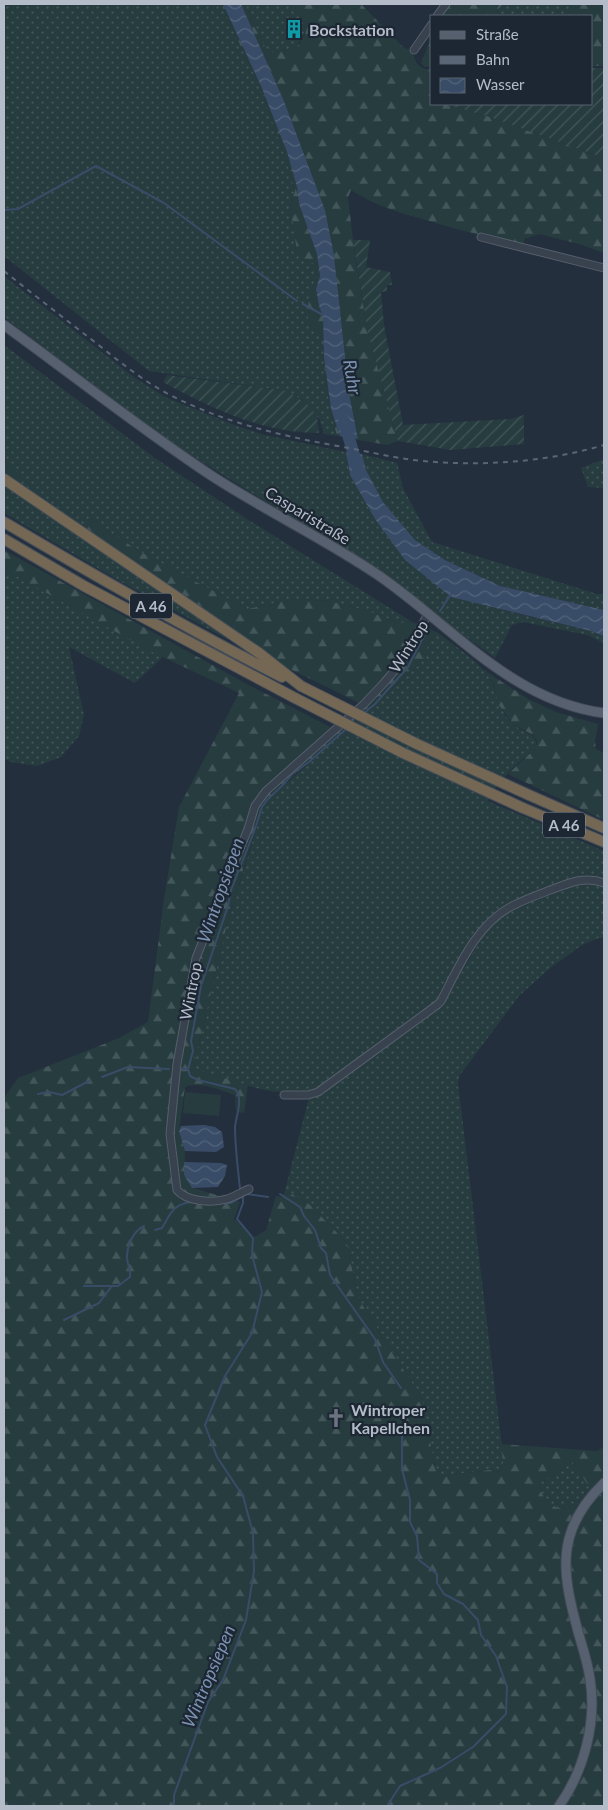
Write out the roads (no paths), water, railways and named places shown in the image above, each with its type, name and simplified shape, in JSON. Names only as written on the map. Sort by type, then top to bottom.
[{"type":"highway","points":[[4,479],[259,653],[301,686]]},
{"type":"highway","name":"A 46","points":[[4,522],[66,559],[208,638],[301,686],[417,744],[604,828]]},
{"type":"highway","name":"A 46","points":[[4,539],[84,586],[403,753],[523,808],[604,842]]},
{"type":"main road","name":"Casparistraße","points":[[4,325],[163,442],[214,477],[359,563],[392,585],[487,662],[512,679],[550,699],[572,707],[604,713]]},
{"type":"main road","points":[[559,1806],[573,1784],[582,1760],[590,1725],[592,1705],[589,1672],[566,1584],[567,1548],[572,1529],[582,1509],[604,1483]]},
{"type":"street","points":[[438,15],[446,4]]},
{"type":"street","points":[[414,50],[430,27]]},
{"type":"street","points":[[481,237],[604,268]]},
{"type":"street","name":"Wintrop","points":[[249,1189],[227,1199],[215,1201],[182,1196],[177,1190],[170,1134],[177,1064],[196,958],[259,798],[364,704],[383,684],[401,663],[428,614]]},
{"type":"street","points":[[284,1095],[308,1095],[318,1092],[433,1008],[441,1000],[463,959],[483,930],[508,908],[574,881],[592,880],[604,884]]},
{"type":"water","points":[[223,4],[241,4],[284,101],[325,210],[334,255],[349,393],[358,439],[340,436],[331,409],[324,358],[323,317],[316,289],[320,276],[317,254],[299,204],[297,187],[287,152],[261,86]]},
{"type":"water","points":[[346,452],[362,454],[366,470],[383,502],[415,540],[445,560],[500,586],[604,610],[604,636],[591,631],[451,597],[405,560],[375,519],[350,475]]},
{"type":"water","points":[[204,1125],[215,1127],[222,1132],[224,1147],[216,1152],[185,1151],[179,1131],[181,1126]]},
{"type":"water","points":[[184,1162],[221,1163],[227,1165],[225,1176],[218,1187],[192,1188],[184,1175]]},
{"type":"waterway","points":[[4,210],[18,209],[96,166],[164,203],[297,301]]},
{"type":"waterway","points":[[303,304],[323,315]]},
{"type":"waterway","name":"Ruhr","points":[[344,421],[358,469]]},
{"type":"waterway","points":[[440,611],[451,594]]},
{"type":"waterway","name":"Wintropsiepen","points":[[364,713],[375,704],[408,667],[427,630]]},
{"type":"waterway","name":"Wintropsiepen","points":[[240,1189],[235,1135],[239,1107],[238,1093],[235,1089],[198,1080],[190,1076],[188,1069],[193,1051],[191,1041],[201,986],[228,906],[231,890],[262,807],[292,774],[309,762],[347,728]]},
{"type":"waterway","points":[[102,1077],[128,1067],[169,1069]]},
{"type":"waterway","name":"Wintropsiepen","points":[[181,1069],[188,1069]]},
{"type":"waterway","points":[[38,1094],[49,1092],[62,1095],[89,1081]]},
{"type":"waterway","name":"Wintropsiepen","points":[[222,1203],[231,1203],[247,1194],[268,1197]]},
{"type":"waterway","points":[[280,1194],[300,1207],[304,1216],[315,1230],[321,1248],[326,1253],[330,1275],[375,1339],[383,1362],[401,1388]]},
{"type":"waterway","name":"Wintropsiepen","points":[[174,1806],[174,1795],[208,1702],[223,1680],[246,1620],[254,1571],[253,1533],[243,1496],[217,1457],[205,1425],[225,1376],[252,1333],[262,1292],[252,1255],[253,1238],[237,1219],[243,1203],[243,1196]]},
{"type":"waterway","points":[[155,1230],[162,1228],[173,1210],[181,1205],[192,1202]]},
{"type":"waterway","points":[[64,1320],[99,1303],[112,1286],[118,1286],[130,1277],[127,1257],[128,1248],[131,1239],[144,1226]]},
{"type":"waterway","points":[[84,1286],[112,1286]]},
{"type":"waterway","points":[[387,1806],[400,1786],[440,1768],[473,1747],[506,1714],[507,1687],[496,1656],[481,1635],[478,1620],[463,1604],[444,1594],[437,1583],[437,1574],[419,1560],[417,1536],[410,1522],[410,1500],[402,1469],[402,1434]]},
{"type":"railway","points":[[4,271],[150,384],[191,405],[233,421],[298,438],[387,456],[437,462],[485,463],[534,460],[604,445]]},
{"type":"place","name":"Bockstation","points":[[294,29]]},
{"type":"place","name":"Wintroper Kapellchen","points":[[336,1418]]}]
